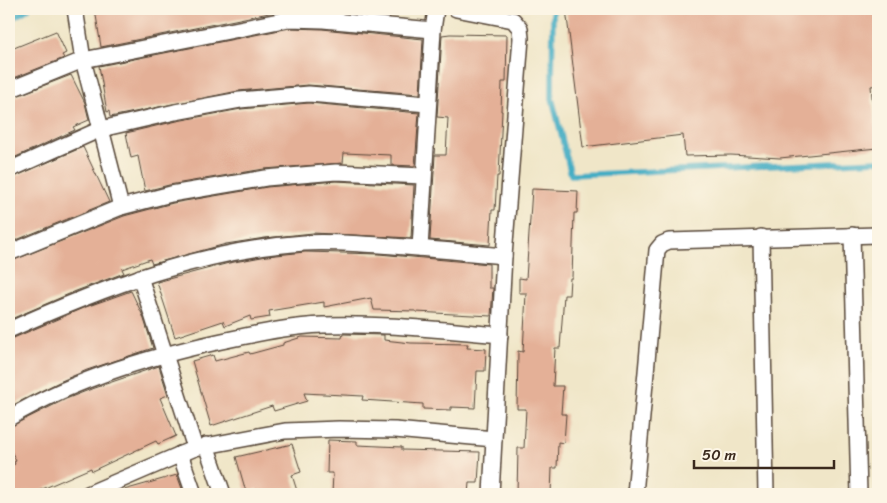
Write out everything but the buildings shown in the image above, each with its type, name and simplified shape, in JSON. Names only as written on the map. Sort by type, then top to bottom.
[{"type":"street","points":[[75,9],[83,60],[121,207]]},
{"type":"street","points":[[420,248],[423,176],[436,9]]},
{"type":"street","points":[[456,9],[513,20],[520,28],[521,38],[504,256],[491,494]]},
{"type":"street","points":[[9,90],[83,60],[289,14],[323,20],[433,30]]},
{"type":"street","points":[[9,170],[101,129],[175,112],[240,100],[309,94],[428,104]]},
{"type":"street","points":[[9,253],[121,207],[171,194],[266,178],[336,172],[423,176]]},
{"type":"street","points":[[635,494],[657,250],[662,244],[669,241],[761,237],[878,235]]},
{"type":"street","points":[[852,236],[859,494]]},
{"type":"street","points":[[761,237],[766,494]]},
{"type":"street","points":[[9,330],[59,308],[140,277],[223,255],[264,247],[297,244],[359,244],[504,256]]},
{"type":"street","points":[[140,277],[164,355],[200,447],[224,494]]},
{"type":"street","points":[[9,418],[92,378],[164,355],[279,329],[321,325],[372,325],[500,335]]},
{"type":"street","points":[[88,494],[200,447],[285,431],[339,429],[395,430],[494,439]]},
{"type":"street","points":[[180,454],[194,494]]},
{"type":"waterway","points":[[9,20],[28,9]]},
{"type":"waterway","points":[[553,9],[552,98],[571,175],[878,161]]}]
